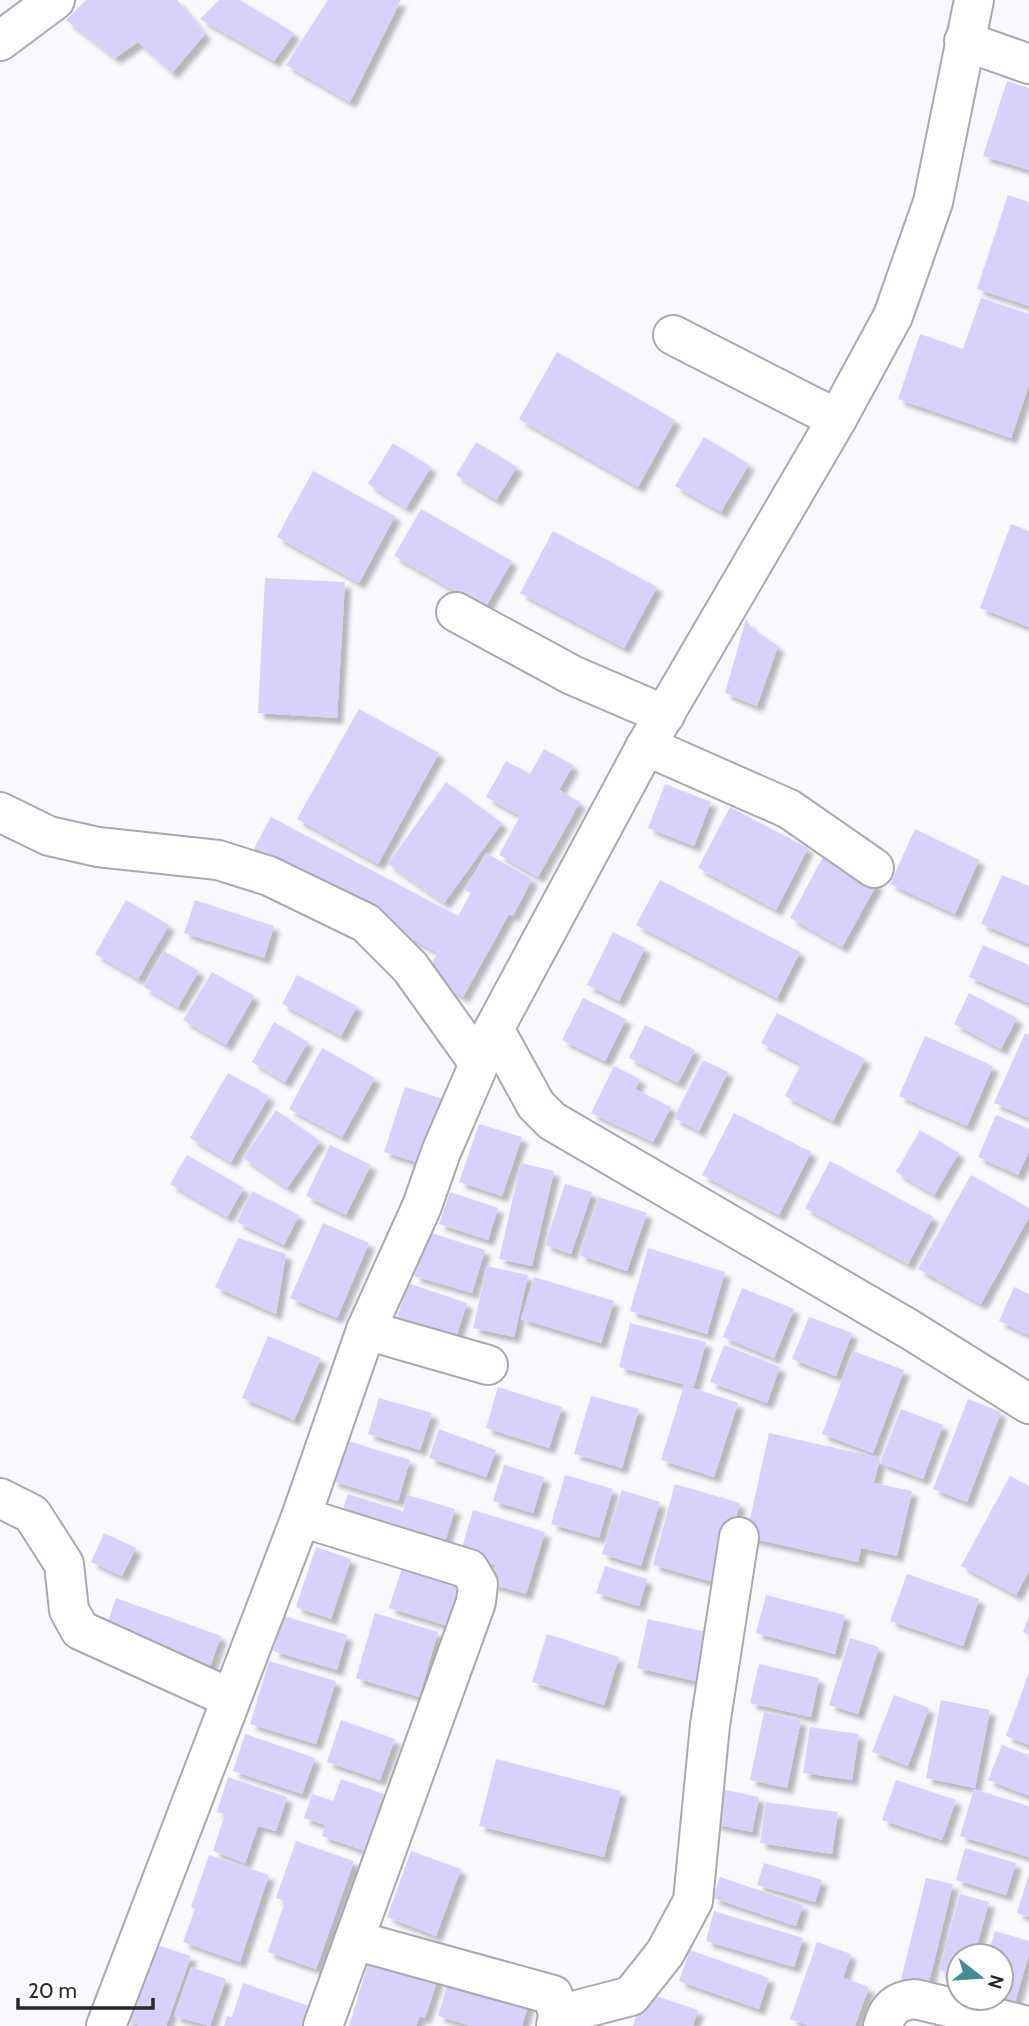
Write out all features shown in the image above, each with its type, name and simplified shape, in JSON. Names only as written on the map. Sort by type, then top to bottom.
[{"type":"street","points":[[0,41],[55,0]]},
{"type":"street","points":[[106,2026],[301,1517],[366,1330],[422,1206],[486,1045],[655,731],[893,316],[933,202],[974,0]]},
{"type":"street","points":[[964,41],[1029,64]]},
{"type":"street","points":[[673,335],[836,419]]},
{"type":"street","points":[[456,612],[572,675],[655,731],[789,809],[874,868]]},
{"type":"street","points":[[0,812],[49,836],[86,844],[218,859],[269,876],[366,923],[486,1045],[552,1121],[909,1329],[1029,1404]]},
{"type":"street","points":[[366,1330],[488,1365]]},
{"type":"street","points":[[0,1499],[32,1514],[64,1564],[69,1610],[80,1630],[230,1698]]},
{"type":"street","points":[[301,1517],[468,1569],[478,1584],[477,1602],[323,2026]]},
{"type":"street","points":[[354,1940],[553,1995],[557,2020],[631,1996],[665,1953],[692,1901],[710,1725],[739,1537]]},
{"type":"street","points":[[883,2026],[891,2007],[902,2000],[915,1999],[1028,2026]]},
{"type":"building","points":[[86,0],[177,0],[205,34],[172,73],[138,42],[115,58],[66,20]]},
{"type":"building","points":[[219,0],[240,0],[294,33],[274,61],[200,19]]},
{"type":"building","points":[[328,0],[401,0],[350,102],[286,65]]},
{"type":"building","points":[[1007,81],[1029,88],[1029,170],[983,156]]},
{"type":"building","points":[[1008,195],[1029,202],[1029,306],[977,289]]},
{"type":"building","points":[[981,298],[1029,314],[1029,385],[1011,438],[898,399],[920,334],[963,349]]},
{"type":"building","points":[[557,352],[675,420],[638,487],[519,419]]},
{"type":"building","points":[[704,437],[749,464],[721,512],[675,486]]},
{"type":"building","points":[[476,442],[517,467],[496,500],[456,475]]},
{"type":"building","points":[[393,443],[431,467],[406,508],[368,484]]},
{"type":"building","points":[[313,471],[395,516],[359,583],[277,537]]},
{"type":"building","points":[[421,509],[512,561],[485,608],[394,556]]},
{"type":"building","points":[[1011,524],[1029,531],[1029,627],[980,608]]},
{"type":"building","points":[[553,531],[657,587],[624,648],[520,593]]},
{"type":"building","points":[[265,578],[345,582],[337,718],[258,713]]},
{"type":"building","points":[[746,619],[752,628],[778,646],[757,706],[725,693]]},
{"type":"building","points":[[359,709],[439,753],[378,864],[297,819]]},
{"type":"building","points":[[544,749],[573,765],[559,790],[580,802],[538,877],[499,855],[520,816],[486,797],[506,761],[530,774]]},
{"type":"building","points":[[446,782],[502,823],[444,903],[388,864]]},
{"type":"building","points":[[665,784],[711,802],[694,846],[648,828]]},
{"type":"building","points":[[730,807],[808,848],[776,910],[698,868]]},
{"type":"building","points":[[271,817],[458,916],[471,893],[465,890],[486,853],[532,879],[513,916],[509,914],[463,997],[424,976],[438,953],[251,854]]},
{"type":"building","points":[[915,829],[979,860],[955,914],[890,884]]},
{"type":"building","points":[[824,855],[877,884],[842,947],[790,918]]},
{"type":"building","points":[[1002,875],[1029,886],[1029,944],[981,924]]},
{"type":"building","points":[[660,880],[800,952],[777,998],[636,925]]},
{"type":"building","points":[[126,900],[169,925],[138,979],[95,954]]},
{"type":"building","points":[[195,900],[274,926],[264,958],[184,933]]},
{"type":"building","points":[[613,932],[645,948],[619,1001],[587,985]]},
{"type":"building","points":[[983,945],[1029,965],[1029,1003],[969,977]]},
{"type":"building","points":[[164,951],[199,971],[178,1007],[144,987]]},
{"type":"building","points":[[212,972],[254,996],[226,1045],[183,1020]]},
{"type":"building","points":[[297,975],[357,1006],[341,1036],[282,1004]]},
{"type":"building","points":[[969,993],[1017,1018],[1001,1049],[954,1024]]},
{"type":"building","points":[[583,998],[626,1019],[605,1061],[562,1040]]},
{"type":"building","points":[[777,1013],[865,1059],[833,1121],[785,1096],[801,1064],[761,1043]]},
{"type":"building","points":[[274,1022],[308,1042],[285,1082],[252,1062]]},
{"type":"building","points":[[645,1025],[695,1050],[678,1083],[629,1058]]},
{"type":"building","points":[[1025,1033],[1029,1035],[1029,1118],[994,1103]]},
{"type":"building","points":[[925,1036],[993,1066],[967,1126],[899,1096]]},
{"type":"building","points":[[322,1048],[375,1078],[342,1137],[289,1109]]},
{"type":"building","points":[[703,1060],[728,1072],[699,1131],[674,1118]]},
{"type":"building","points":[[614,1066],[640,1079],[635,1089],[671,1107],[653,1142],[591,1113]]},
{"type":"building","points":[[228,1073],[269,1096],[231,1162],[190,1138]]},
{"type":"building","points":[[405,1087],[450,1101],[429,1166],[384,1152]]},
{"type":"building","points":[[276,1110],[320,1141],[287,1188],[243,1158]]},
{"type":"building","points":[[734,1113],[811,1152],[779,1215],[702,1175]]},
{"type":"building","points":[[996,1115],[1029,1129],[1029,1151],[1018,1175],[978,1157]]},
{"type":"building","points":[[479,1124],[522,1137],[502,1196],[459,1182]]},
{"type":"building","points":[[920,1130],[959,1153],[934,1195],[896,1172]]},
{"type":"building","points":[[330,1145],[371,1165],[346,1215],[306,1196]]},
{"type":"building","points":[[187,1155],[244,1188],[227,1217],[170,1184]]},
{"type":"building","points":[[830,1161],[933,1217],[908,1264],[805,1208]]},
{"type":"building","points":[[521,1163],[554,1171],[532,1266],[499,1259]]},
{"type":"building","points":[[971,1175],[1029,1208],[1029,1217],[981,1304],[918,1269]]},
{"type":"building","points":[[565,1184],[592,1192],[571,1254],[545,1245]]},
{"type":"building","points":[[252,1191],[299,1215],[284,1245],[237,1222]]},
{"type":"building","points":[[450,1192],[498,1208],[488,1240],[439,1224]]},
{"type":"building","points":[[599,1197],[647,1213],[627,1271],[579,1255]]},
{"type":"building","points":[[323,1223],[369,1243],[337,1318],[290,1298]]},
{"type":"building","points":[[428,1232],[485,1250],[472,1293],[414,1276]]},
{"type":"building","points":[[238,1238],[286,1254],[276,1314],[215,1287]]},
{"type":"building","points":[[648,1248],[725,1272],[707,1334],[630,1311]]},
{"type":"building","points":[[487,1266],[528,1275],[514,1337],[473,1328]]},
{"type":"building","points":[[534,1277],[614,1301],[601,1343],[521,1319]]},
{"type":"building","points":[[408,1283],[467,1303],[454,1344],[395,1324]]},
{"type":"building","points":[[1014,1287],[1029,1294],[1029,1335],[999,1321]]},
{"type":"building","points":[[742,1288],[794,1309],[774,1358],[723,1337]]},
{"type":"building","points":[[809,1317],[852,1333],[836,1376],[792,1359]]},
{"type":"building","points":[[630,1323],[706,1342],[694,1387],[619,1367]]},
{"type":"building","points":[[268,1336],[321,1358],[294,1420],[242,1398]]},
{"type":"building","points":[[724,1345],[780,1367],[767,1403],[710,1382]]},
{"type":"building","points":[[853,1351],[904,1370],[873,1453],[822,1434]]},
{"type":"building","points":[[684,1385],[738,1403],[714,1477],[661,1460]]},
{"type":"building","points":[[498,1387],[562,1407],[549,1448],[486,1428]]},
{"type":"building","points":[[591,1396],[639,1409],[622,1468],[574,1454]]},
{"type":"building","points":[[379,1398],[432,1413],[420,1450],[368,1434]]},
{"type":"building","points":[[968,1399],[1001,1412],[967,1502],[933,1489]]},
{"type":"building","points":[[901,1409],[943,1425],[923,1479],[880,1463]]},
{"type":"building","points":[[439,1429],[496,1450],[486,1477],[429,1458]]},
{"type":"building","points":[[769,1433],[880,1458],[874,1483],[912,1491],[897,1556],[861,1548],[858,1562],[746,1537]]},
{"type":"building","points":[[345,1440],[410,1460],[398,1501],[332,1481]]},
{"type":"building","points":[[504,1465],[544,1477],[533,1513],[493,1501]]},
{"type":"building","points":[[565,1475],[613,1489],[599,1538],[551,1524]]},
{"type":"building","points":[[1010,1476],[1029,1486],[1029,1571],[1016,1595],[961,1566]]},
{"type":"building","points":[[675,1484],[740,1503],[717,1583],[653,1565]]},
{"type":"building","points":[[622,1490],[660,1502],[641,1566],[602,1554]]},
{"type":"building","points":[[348,1494],[403,1511],[408,1495],[455,1509],[442,1551],[338,1524]]},
{"type":"building","points":[[473,1510],[545,1532],[526,1594],[491,1584],[496,1565],[460,1554]]},
{"type":"building","points":[[104,1533],[136,1548],[122,1576],[91,1562]]},
{"type":"building","points":[[316,1547],[351,1559],[331,1619],[296,1607]]},
{"type":"building","points":[[403,1565],[468,1585],[455,1628],[389,1608]]},
{"type":"building","points":[[605,1566],[647,1579],[639,1606],[596,1593]]},
{"type":"building","points":[[907,1574],[979,1599],[963,1646],[890,1621]]},
{"type":"building","points":[[766,1595],[845,1615],[835,1654],[756,1633]]},
{"type":"building","points":[[116,1598],[221,1636],[209,1670],[105,1631]]},
{"type":"building","points":[[375,1613],[438,1632],[419,1697],[356,1678]]},
{"type":"building","points":[[284,1616],[347,1635],[337,1670],[273,1651]]},
{"type":"building","points":[[1029,1616],[1029,1635],[1023,1632]]},
{"type":"building","points":[[648,1619],[711,1633],[700,1682],[637,1668]]},
{"type":"building","points":[[547,1634],[619,1657],[604,1705],[532,1682]]},
{"type":"building","points":[[850,1638],[879,1647],[858,1714],[829,1705]]},
{"type":"building","points":[[269,1661],[336,1681],[316,1744],[250,1724]]},
{"type":"building","points":[[759,1664],[819,1678],[811,1717],[750,1703]]},
{"type":"building","points":[[1029,1672],[1029,1745],[1006,1736]]},
{"type":"building","points":[[894,1695],[929,1708],[908,1766],[872,1752]]},
{"type":"building","points":[[941,1700],[990,1710],[975,1788],[926,1778]]},
{"type":"building","points":[[764,1712],[801,1720],[787,1788],[750,1780]]},
{"type":"building","points":[[341,1720],[395,1739],[380,1780],[327,1762]]},
{"type":"building","points":[[810,1727],[859,1734],[852,1780],[803,1773]]},
{"type":"building","points":[[245,1734],[315,1758],[302,1794],[233,1771]]},
{"type":"building","points":[[1002,1745],[1029,1755],[1029,1796],[988,1780]]},
{"type":"building","points":[[496,1759],[621,1791],[604,1857],[479,1826]]},
{"type":"building","points":[[228,1777],[287,1797],[276,1831],[258,1826],[245,1863],[213,1851],[225,1814],[217,1812]]},
{"type":"building","points":[[341,1779],[384,1794],[365,1851],[322,1836],[325,1825],[304,1818],[312,1794],[333,1801]]},
{"type":"building","points":[[896,1780],[956,1800],[942,1840],[882,1820]]},
{"type":"building","points":[[722,1789],[759,1797],[752,1832],[714,1824]]},
{"type":"building","points":[[974,1789],[1029,1806],[1029,1857],[960,1836]]},
{"type":"building","points":[[766,1802],[838,1812],[832,1854],[760,1843]]},
{"type":"building","points":[[296,1841],[354,1861],[316,1969],[268,1952],[285,1901],[276,1898]]},
{"type":"building","points":[[965,1848],[1016,1863],[1006,1895],[956,1880]]},
{"type":"building","points":[[411,1851],[461,1869],[436,1936],[387,1917]]},
{"type":"building","points":[[209,1855],[269,1875],[240,1962],[183,1942],[195,1909],[191,1907]]},
{"type":"building","points":[[764,1863],[822,1880],[815,1902],[757,1885]]},
{"type":"building","points":[[720,1877],[803,1905],[796,1926],[713,1898]]},
{"type":"building","points":[[1029,1877],[1029,1917],[1017,1913]]},
{"type":"building","points":[[926,1878],[953,1884],[928,1986],[901,1979]]},
{"type":"building","points":[[960,1894],[989,1902],[978,1942],[947,1942]]},
{"type":"building","points":[[714,1911],[803,1938],[794,1967],[706,1941]]},
{"type":"building","points":[[995,1931],[1029,1941],[1029,1954],[1015,2002],[1015,1942],[991,1942]]},
{"type":"building","points":[[817,1942],[851,1954],[843,1978],[869,1987],[855,2026],[810,2026],[790,2019]]},
{"type":"building","points":[[151,1943],[191,1956],[166,2026],[141,2026],[125,2020]]},
{"type":"building","points":[[945,1948],[945,1972],[939,1970]]},
{"type":"building","points":[[690,1950],[769,1978],[759,2009],[679,1981]]},
{"type":"building","points":[[371,1954],[438,1978],[425,2018],[420,2016],[416,2026],[349,2026]]},
{"type":"building","points":[[191,1967],[226,1979],[210,2026],[174,2016]]},
{"type":"building","points":[[451,1972],[531,1995],[522,2026],[471,2026],[438,2016]]},
{"type":"building","points":[[243,1983],[309,2006],[302,2026],[224,2026],[227,2016],[232,2017]]},
{"type":"building","points":[[644,1992],[698,2010],[693,2026],[633,2026]]}]
